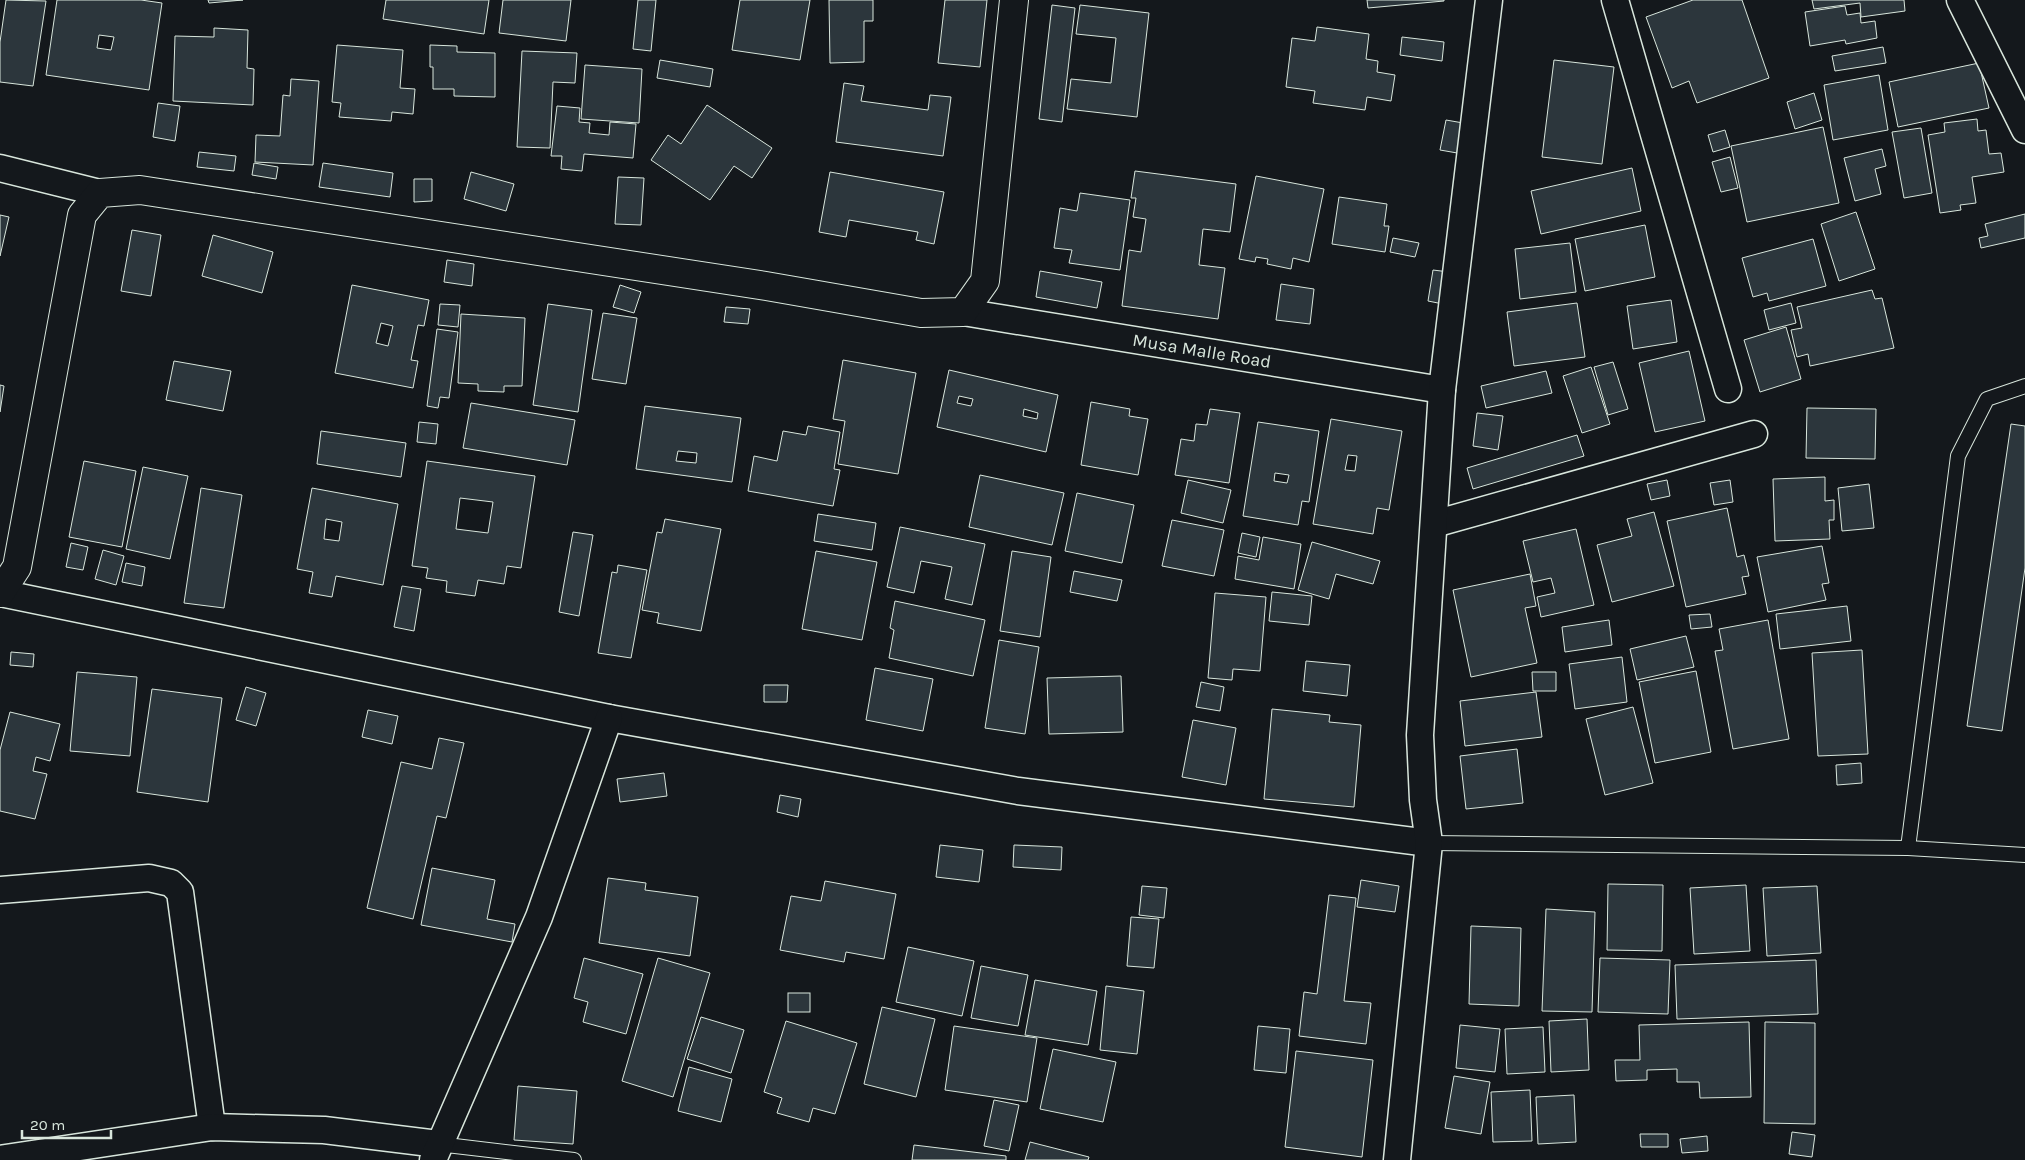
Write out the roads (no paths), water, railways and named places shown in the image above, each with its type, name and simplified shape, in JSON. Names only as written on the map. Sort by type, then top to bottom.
[{"type":"street","points":[[0,168],[100,193],[140,190],[766,286],[921,313],[962,312],[985,281],[1014,0]]},
{"type":"street","points":[[1397,1160],[1429,843],[1423,800],[1420,735],[1442,390],[1489,0]]},
{"type":"street","points":[[1615,0],[1728,389]]},
{"type":"street","points":[[1960,0],[2025,130]]},
{"type":"street","points":[[100,193],[82,215],[17,567],[0,593],[609,718],[1018,791],[1429,843]]},
{"type":"street","name":"Musa Malle Road","points":[[962,312],[1442,390]]},
{"type":"street","points":[[1434,524],[1754,434]]},
{"type":"street","points":[[0,1159],[212,1127],[324,1130],[435,1152],[539,917],[609,718]]},
{"type":"street","points":[[0,890],[149,878],[170,883],[180,892],[212,1127]]},
{"type":"lane","points":[[1908,848],[1958,456],[1987,399],[2025,386]]},
{"type":"lane","points":[[1429,843],[1908,848],[2025,855]]},
{"type":"lane","points":[[435,1152],[574,1160]]}]
